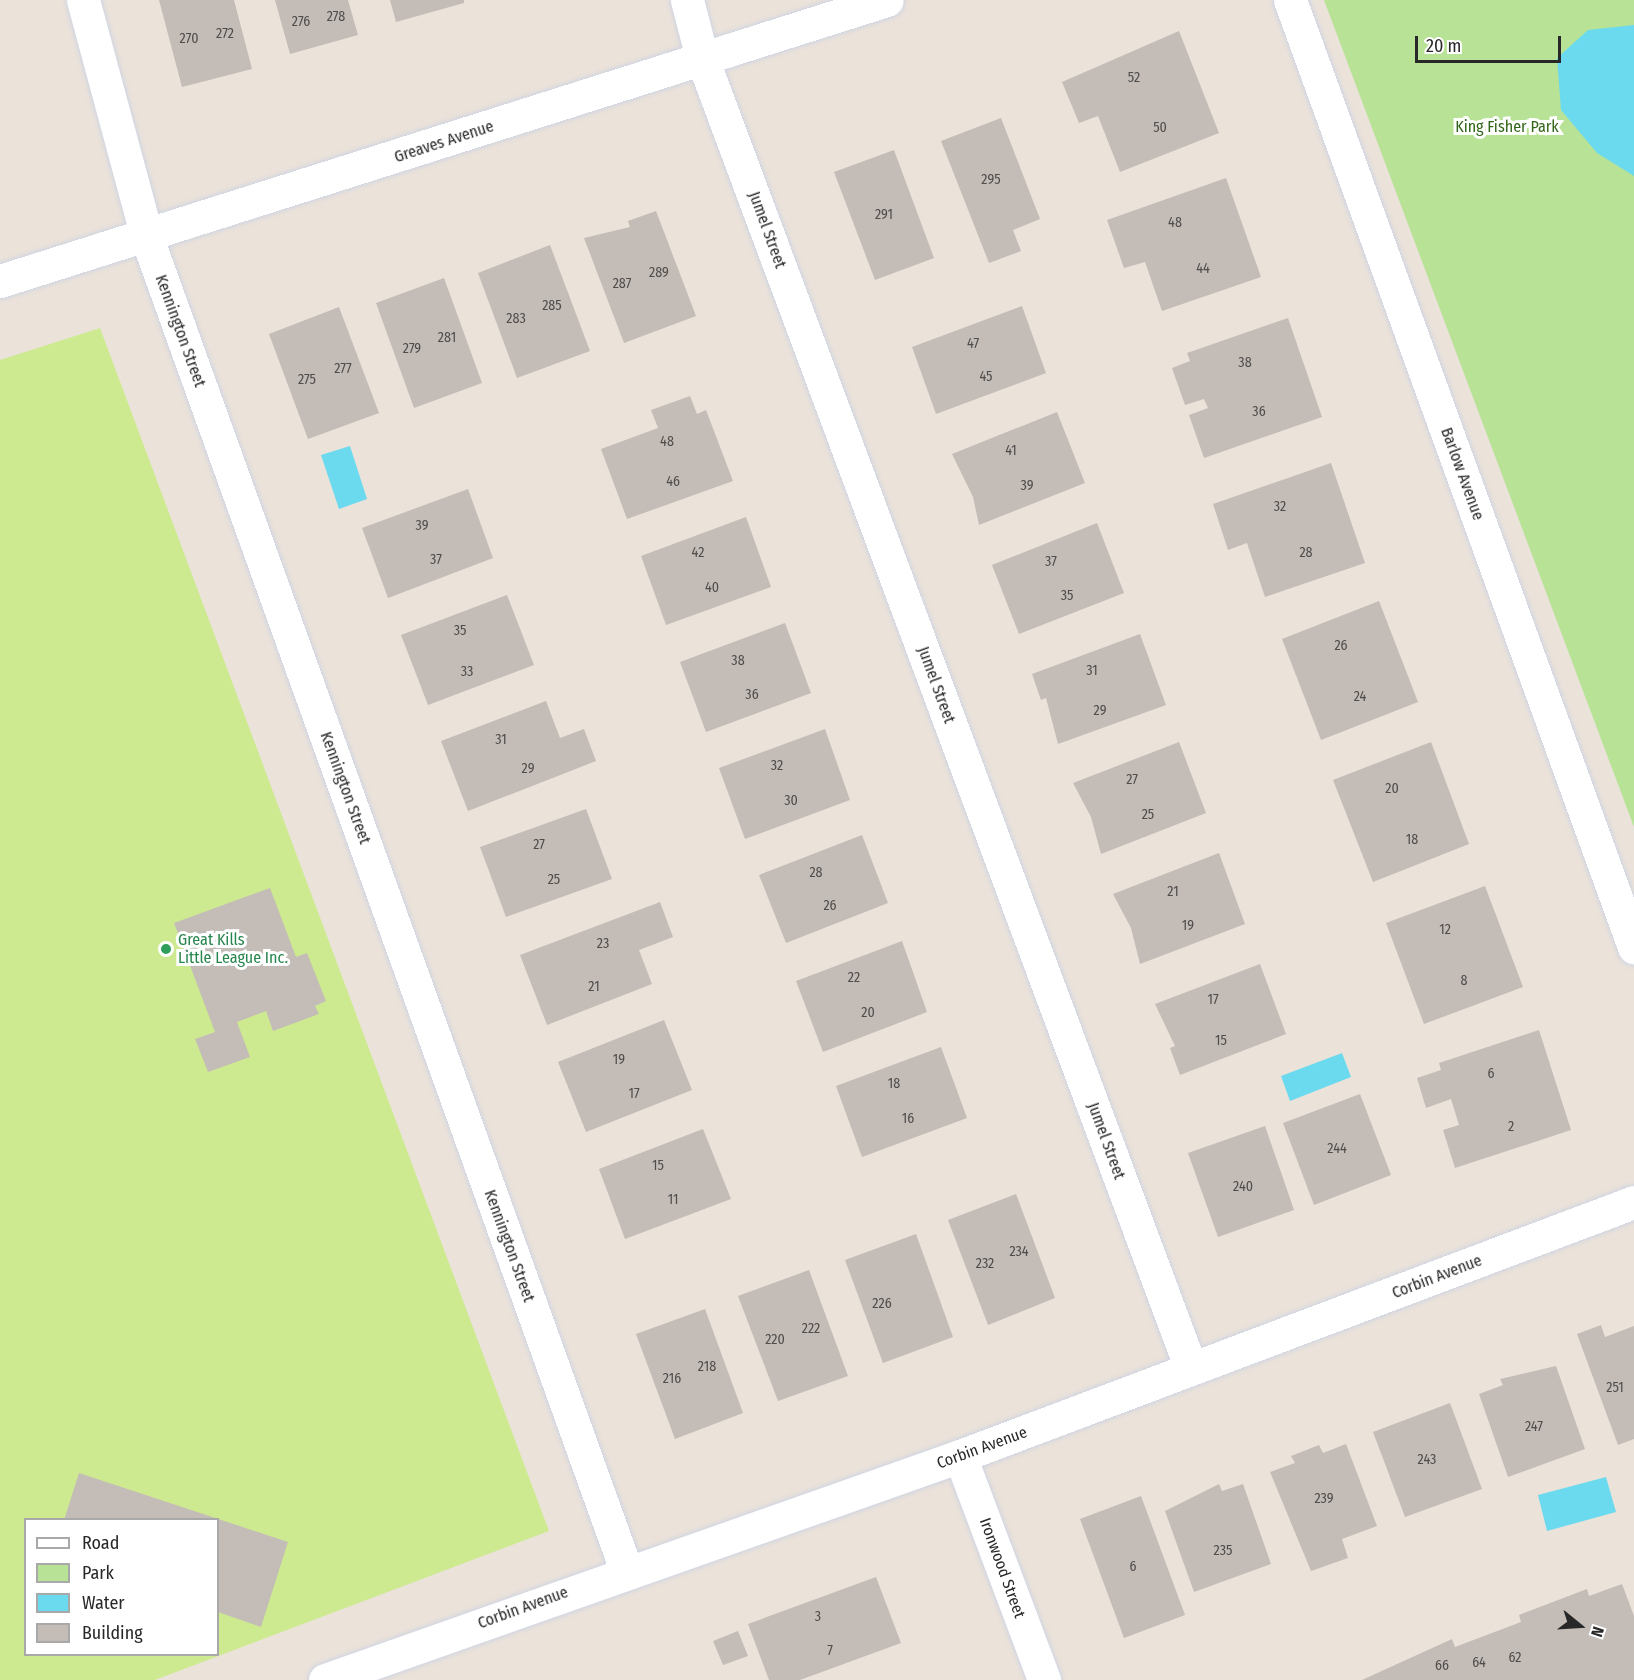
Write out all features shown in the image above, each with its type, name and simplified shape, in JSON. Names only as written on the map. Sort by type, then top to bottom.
[{"type":"street","name":"Kennington Street","points":[[83,0],[147,238],[626,1570]]},
{"type":"street","name":"Jumel Street","points":[[687,0],[702,58],[1191,1369]]},
{"type":"street","name":"Greaves Avenue","points":[[0,281],[147,238],[887,0]]},
{"type":"street","name":"Barlow Avenue","points":[[1290,0],[1634,948]]},
{"type":"street","name":"Corbin Avenue","points":[[325,1680],[626,1570],[960,1456],[1634,1202]]},
{"type":"street","name":"Ironwood Street","points":[[960,1456],[1044,1680]]},
{"type":"green space","name":"King Fisher Park","points":[[1324,0],[1634,0],[1634,827]]},
{"type":"green space","name":"Great Kills Little League Inc.","points":[[100,328],[549,1531],[219,1656],[219,1518],[24,1518],[24,1656],[218,1656],[155,1680],[0,1680],[0,360]]},
{"type":"water","points":[[1634,25],[1634,176],[1597,153],[1561,110],[1557,58],[1588,30]]},
{"type":"water","points":[[350,446],[367,499],[339,509],[321,455]]},
{"type":"water","points":[[1342,1053],[1351,1077],[1290,1101],[1281,1076]]},
{"type":"water","points":[[1606,1477],[1616,1512],[1547,1531],[1538,1495]]},
{"type":"building","points":[[159,0],[234,0],[252,69],[182,87]]},
{"type":"building","points":[[275,0],[348,0],[358,35],[290,54]]},
{"type":"building","points":[[390,0],[464,0],[464,3],[396,22]]},
{"type":"building","points":[[1179,31],[1219,133],[1120,172],[1098,116],[1079,123],[1062,82]]},
{"type":"building","points":[[1001,118],[1040,219],[1013,230],[1021,251],[989,263],[941,141]]},
{"type":"building","points":[[894,150],[934,258],[875,280],[834,172]]},
{"type":"building","points":[[1226,178],[1261,277],[1162,311],[1145,262],[1124,268],[1107,220]]},
{"type":"building","points":[[656,211],[696,316],[624,343],[584,238],[630,227],[628,221]]},
{"type":"building","points":[[550,245],[590,351],[517,378],[478,273]]},
{"type":"building","points":[[444,278],[482,383],[414,408],[376,303]]},
{"type":"building","points":[[1022,306],[1046,373],[936,414],[912,347]]},
{"type":"building","points":[[339,307],[379,413],[308,439],[269,334]]},
{"type":"building","points":[[1288,318],[1322,417],[1204,458],[1189,415],[1208,408],[1204,399],[1185,405],[1172,368],[1190,361],[1187,353]]},
{"type":"building","points":[[690,396],[697,414],[706,410],[733,481],[627,519],[601,449],[658,428],[651,410]]},
{"type":"building","points":[[1057,412],[1085,483],[979,525],[973,497],[952,454]]},
{"type":"building","points":[[1331,463],[1365,563],[1265,597],[1247,543],[1228,550],[1213,504]]},
{"type":"building","points":[[468,489],[493,558],[388,598],[362,528]]},
{"type":"building","points":[[746,517],[771,587],[666,625],[641,556]]},
{"type":"building","points":[[1097,523],[1124,593],[1019,634],[992,565]]},
{"type":"building","points":[[507,595],[534,665],[428,705],[401,635]]},
{"type":"building","points":[[1379,601],[1418,702],[1321,740],[1282,639]]},
{"type":"building","points":[[785,623],[811,693],[706,732],[680,662]]},
{"type":"building","points":[[1140,634],[1166,705],[1058,744],[1046,698],[1041,700],[1032,674]]},
{"type":"building","points":[[546,701],[560,738],[584,729],[596,761],[468,811],[441,741]]},
{"type":"building","points":[[825,729],[850,800],[745,839],[719,768]]},
{"type":"building","points":[[1179,742],[1206,813],[1101,854],[1091,817],[1073,783]]},
{"type":"building","points":[[1431,742],[1469,844],[1373,882],[1333,780]]},
{"type":"building","points":[[586,809],[612,879],[506,917],[480,847]]},
{"type":"building","points":[[862,835],[888,903],[786,943],[759,875]]},
{"type":"building","points":[[1219,853],[1245,924],[1140,964],[1131,928],[1113,894]]},
{"type":"building","points":[[1485,886],[1523,987],[1424,1024],[1386,923]]},
{"type":"building","points":[[270,888],[296,957],[307,953],[326,1001],[315,1006],[319,1014],[273,1031],[266,1011],[237,1022],[250,1057],[208,1072],[195,1039],[215,1032],[174,923]]},
{"type":"building","points":[[660,902],[673,937],[639,950],[652,984],[547,1025],[520,955]]},
{"type":"building","points":[[902,941],[927,1012],[823,1052],[796,981]]},
{"type":"building","points":[[1260,964],[1286,1034],[1180,1075],[1170,1048],[1175,1046],[1155,1004]]},
{"type":"building","points":[[664,1020],[692,1090],[586,1132],[558,1062]]},
{"type":"building","points":[[1539,1030],[1571,1130],[1455,1168],[1443,1130],[1459,1125],[1451,1099],[1426,1108],[1417,1078],[1441,1070],[1439,1063]]},
{"type":"building","points":[[941,1047],[967,1118],[862,1157],[836,1086]]},
{"type":"building","points":[[1360,1094],[1391,1175],[1314,1205],[1283,1123]]},
{"type":"building","points":[[1265,1126],[1294,1210],[1218,1237],[1188,1153]]},
{"type":"building","points":[[703,1129],[731,1199],[625,1239],[599,1169]]},
{"type":"building","points":[[1016,1194],[1055,1298],[988,1325],[948,1220]]},
{"type":"building","points":[[916,1234],[953,1337],[883,1363],[845,1260]]},
{"type":"building","points":[[809,1270],[848,1376],[778,1401],[738,1296]]},
{"type":"building","points":[[705,1309],[743,1413],[675,1439],[636,1334]]},
{"type":"building","points":[[1601,1325],[1605,1337],[1634,1326],[1634,1439],[1618,1445],[1577,1334]]},
{"type":"building","points":[[1556,1366],[1585,1449],[1508,1477],[1479,1394],[1503,1385],[1500,1379]]},
{"type":"building","points":[[1450,1403],[1482,1489],[1405,1517],[1373,1432]]},
{"type":"building","points":[[1346,1444],[1377,1526],[1342,1539],[1348,1558],[1311,1571],[1270,1472],[1295,1463],[1291,1456],[1319,1445],[1323,1453]]},
{"type":"building","points":[[79,1473],[215,1518],[65,1518]]},
{"type":"building","points":[[1219,1484],[1222,1491],[1243,1484],[1271,1564],[1194,1592],[1165,1511]]},
{"type":"building","points":[[1141,1496],[1185,1615],[1124,1638],[1080,1519]]},
{"type":"building","points":[[219,1519],[288,1542],[261,1627],[219,1612]]},
{"type":"building","points":[[876,1577],[901,1643],[800,1680],[769,1680],[748,1624]]},
{"type":"building","points":[[1622,1584],[1634,1616],[1634,1680],[1362,1680],[1452,1639],[1455,1647],[1521,1622],[1519,1615],[1587,1589],[1589,1596]]},
{"type":"building","points":[[738,1631],[748,1656],[723,1665],[713,1641]]},
{"type":"place","name":"Great Kills Little League Inc.","points":[[166,949]]}]
